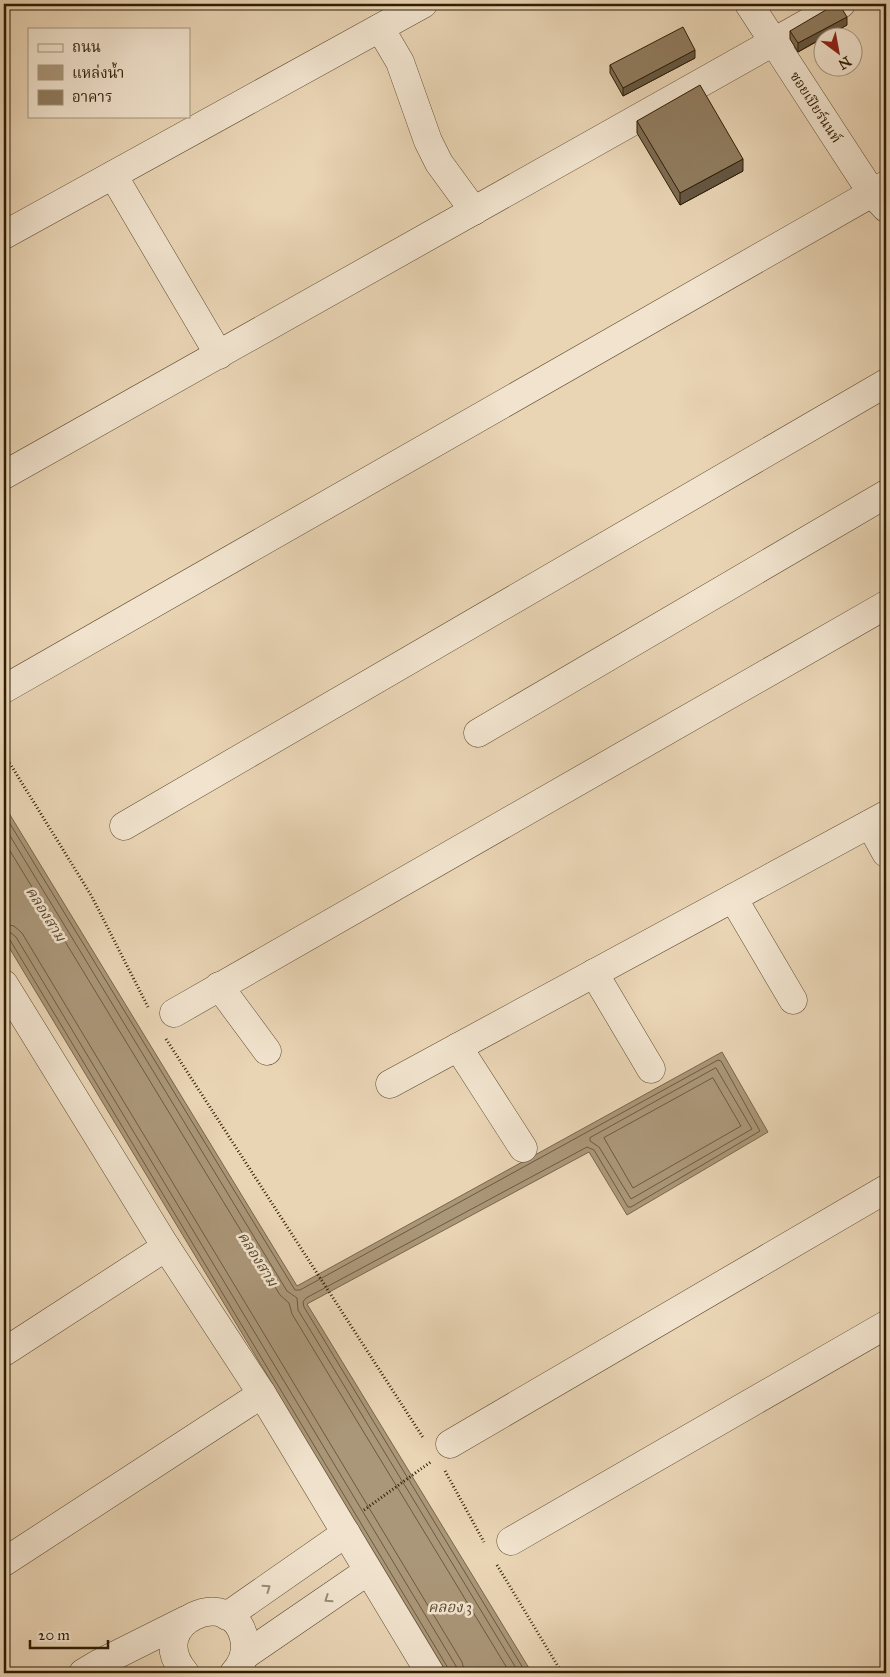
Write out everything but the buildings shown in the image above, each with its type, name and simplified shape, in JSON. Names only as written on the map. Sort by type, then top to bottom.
[{"type":"street","points":[[4,235],[424,4]]},
{"type":"street","name":"ซอยเปียร์นนท์","points":[[749,4],[773,42],[882,196]]},
{"type":"street","points":[[8,468],[219,355],[841,4]]},
{"type":"street","points":[[380,28],[400,62],[428,141],[439,163],[474,211]]},
{"type":"street","points":[[113,175],[219,355]]},
{"type":"street","points":[[4,689],[882,196]]},
{"type":"street","points":[[124,826],[886,383]]},
{"type":"street","points":[[478,733],[886,494]]},
{"type":"street","points":[[174,1012],[886,605]]},
{"type":"street","points":[[390,1084],[878,820],[886,853]]},
{"type":"street","points":[[734,898],[793,1000]]},
{"type":"street","points":[[594,974],[651,1069]]},
{"type":"street","points":[[4,984],[166,1247],[262,1394],[352,1523],[368,1572],[430,1673]]},
{"type":"street","points":[[219,986],[267,1051]]},
{"type":"street","points":[[458,1048],[522,1148]]},
{"type":"street","points":[[439,1454],[886,1189]]},
{"type":"street","points":[[4,1352],[166,1247]]},
{"type":"street","points":[[497,1549],[886,1325]]},
{"type":"street","points":[[4,1562],[262,1394]]},
{"type":"street","points":[[228,1616],[352,1523]]},
{"type":"street","points":[[239,1665],[368,1572]]},
{"type":"street","points":[[83,1673],[206,1611],[228,1616],[237,1624],[243,1634],[245,1645],[239,1665]]},
{"type":"street","points":[[185,1673],[178,1665],[174,1654],[174,1642],[178,1630],[186,1620]]},
{"type":"path","points":[[314,1268],[439,1454],[497,1549],[562,1673]]},
{"type":"path","points":[[352,1523],[439,1454]]},
{"type":"water","name":"คลอง 3","points":[[4,805],[297,1286],[722,1052],[768,1132],[627,1215],[589,1152],[307,1304],[532,1673],[447,1673],[4,939]]},
{"type":"water label","name":"คลองสาม","points":[[46,914]]},
{"type":"water label","name":"คลองสาม","points":[[258,1259]]}]
